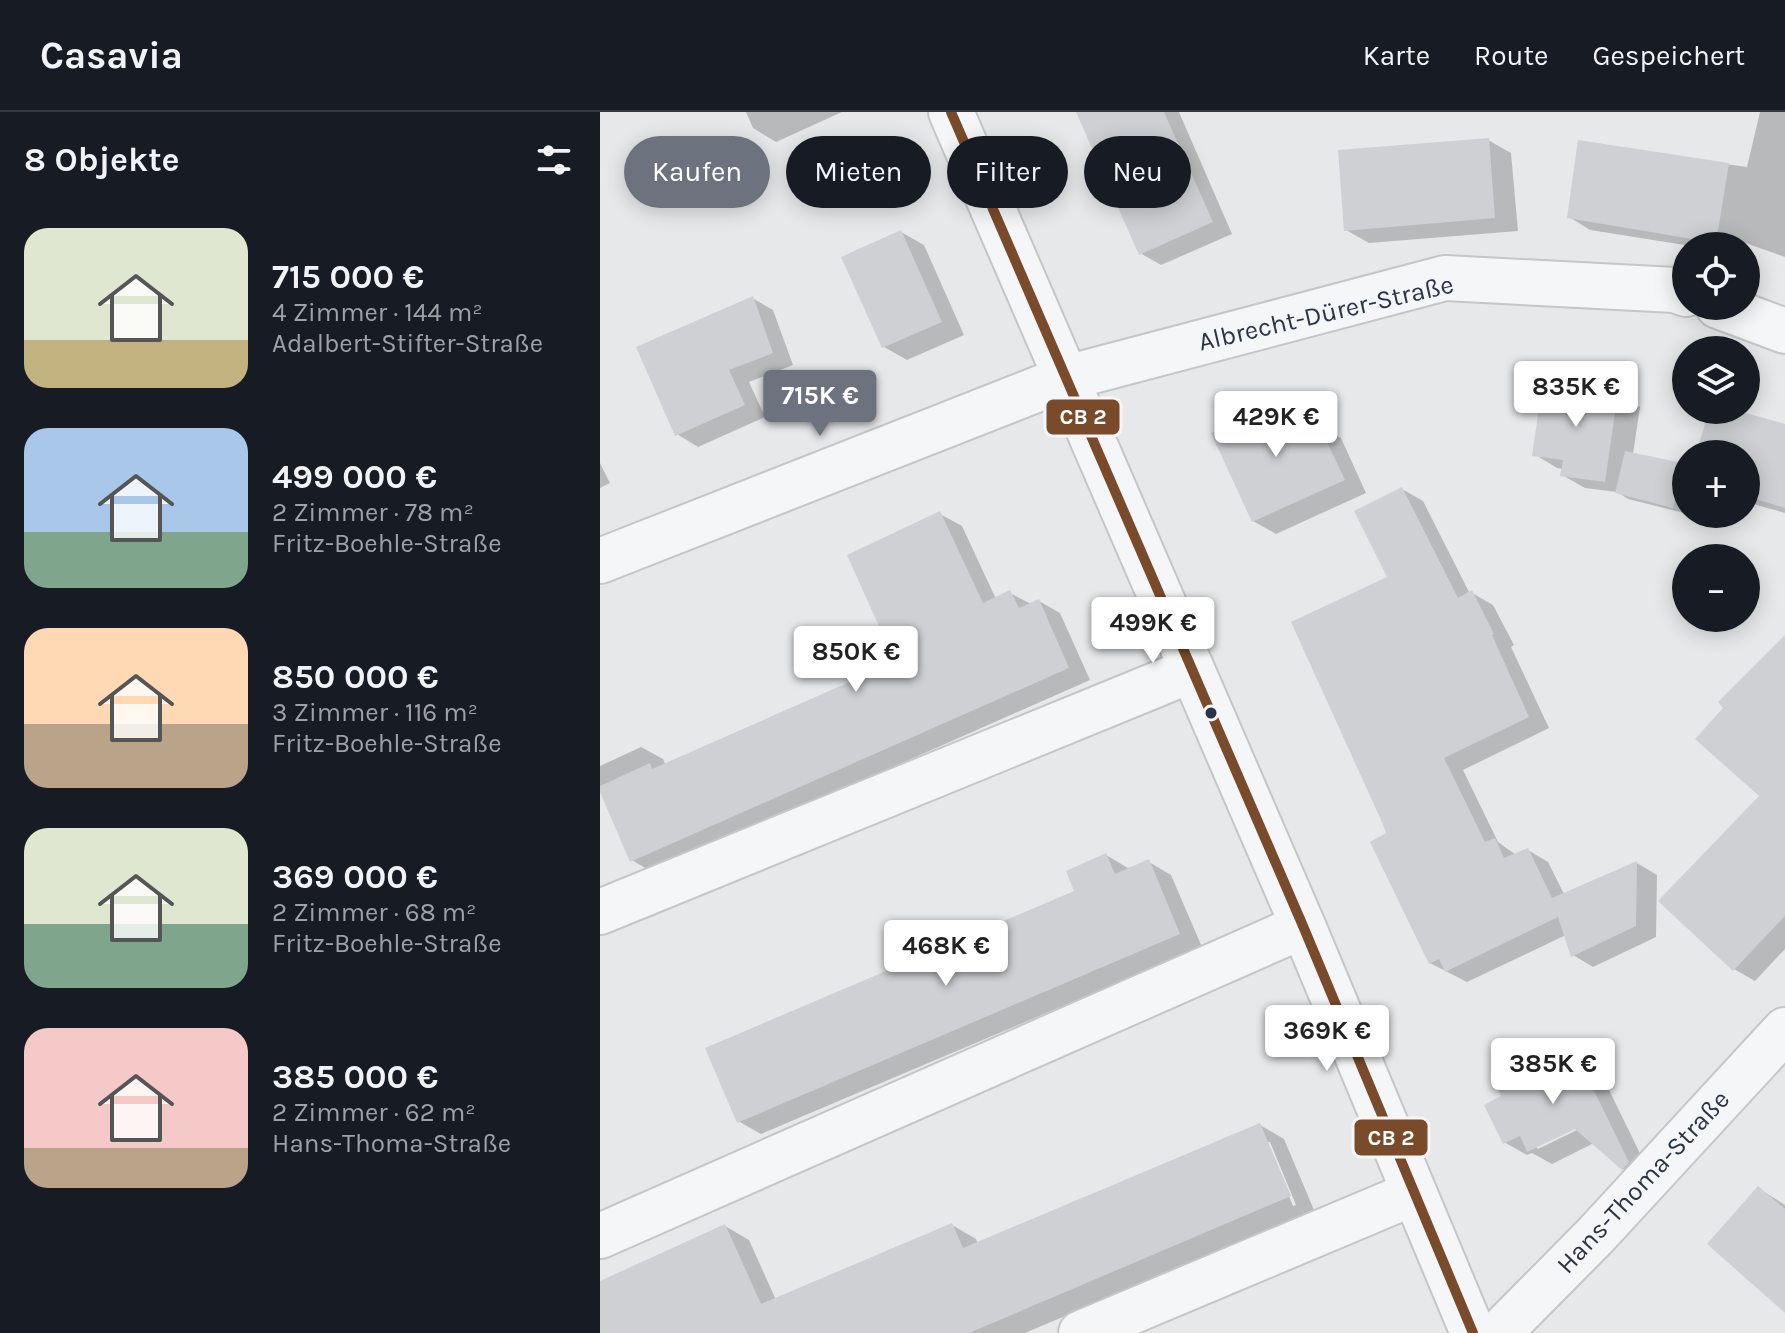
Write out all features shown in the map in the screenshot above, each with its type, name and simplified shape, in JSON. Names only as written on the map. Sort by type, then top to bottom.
[{"type":"street","points":[[951,112],[1303,926],[1473,1333]]},
{"type":"street","name":"Albrecht-Dürer-Straße","points":[[600,561],[1066,378],[1445,278],[1672,290]]},
{"type":"street","points":[[1756,320],[1785,331]]},
{"type":"street","points":[[605,910],[1192,670]]},
{"type":"street","points":[[600,1236],[1303,926]]},
{"type":"street","name":"Hans-Thoma-Straße","points":[[1499,1333],[1596,1235],[1785,1030]]},
{"type":"street","points":[[1081,1333],[1414,1193]]},
{"type":"building","points":[[1076,112],[1164,112],[1175,136],[1087,136]]},
{"type":"building","points":[[1489,138],[1495,218],[1344,231],[1338,150]]},
{"type":"building","points":[[1578,140],[1729,163],[1718,232],[1672,232],[1672,236],[1567,218]]},
{"type":"building","points":[[1191,173],[1213,222],[1139,255],[1118,208],[1191,208]]},
{"type":"building","points":[[901,230],[942,322],[882,348],[841,257]]},
{"type":"building","points":[[753,296],[773,353],[729,370],[745,405],[675,436],[636,347]]},
{"type":"building","points":[[1543,381],[1618,392],[1605,482],[1560,476],[1563,460],[1532,456]]},
{"type":"building","points":[[1289,397],[1303,430],[1318,423],[1345,480],[1252,522],[1211,433]]},
{"type":"building","points":[[1760,417],[1785,424],[1785,508],[1760,500],[1760,440],[1700,440],[1705,424],[1760,424]]},
{"type":"building","points":[[1625,451],[1672,461],[1672,508],[1615,493]]},
{"type":"building","points":[[1402,487],[1458,598],[1472,590],[1529,717],[1444,758],[1485,842],[1495,838],[1504,858],[1528,848],[1552,898],[1637,861],[1636,926],[1571,957],[1558,917],[1445,972],[1439,959],[1429,964],[1370,842],[1386,833],[1291,622],[1387,577],[1354,511]]},
{"type":"building","points":[[940,511],[983,603],[1010,590],[1019,608],[1039,599],[1069,668],[630,862],[600,786],[650,763],[652,769],[895,662],[847,555]]},
{"type":"building","points":[[1785,635],[1785,916],[1733,971],[1658,901],[1759,796],[1695,739],[1723,708],[1718,702]]},
{"type":"building","points":[[1106,853],[1115,874],[1149,859],[1180,934],[737,1123],[705,1048],[1074,891],[1066,871]]},
{"type":"building","points":[[1571,1044],[1629,1162],[1622,1170],[1575,1129],[1527,1152],[1520,1136],[1503,1144],[1484,1105],[1501,1096],[1494,1081]]},
{"type":"building","points":[[1260,1123],[1291,1196],[969,1333],[600,1333],[600,1281],[725,1224],[761,1304],[952,1223],[963,1248]]},
{"type":"building","points":[[1758,1186],[1785,1209],[1785,1313],[1707,1244]]},
{"type":"transit line","points":[[951,112],[1303,926],[1473,1333]]}]
